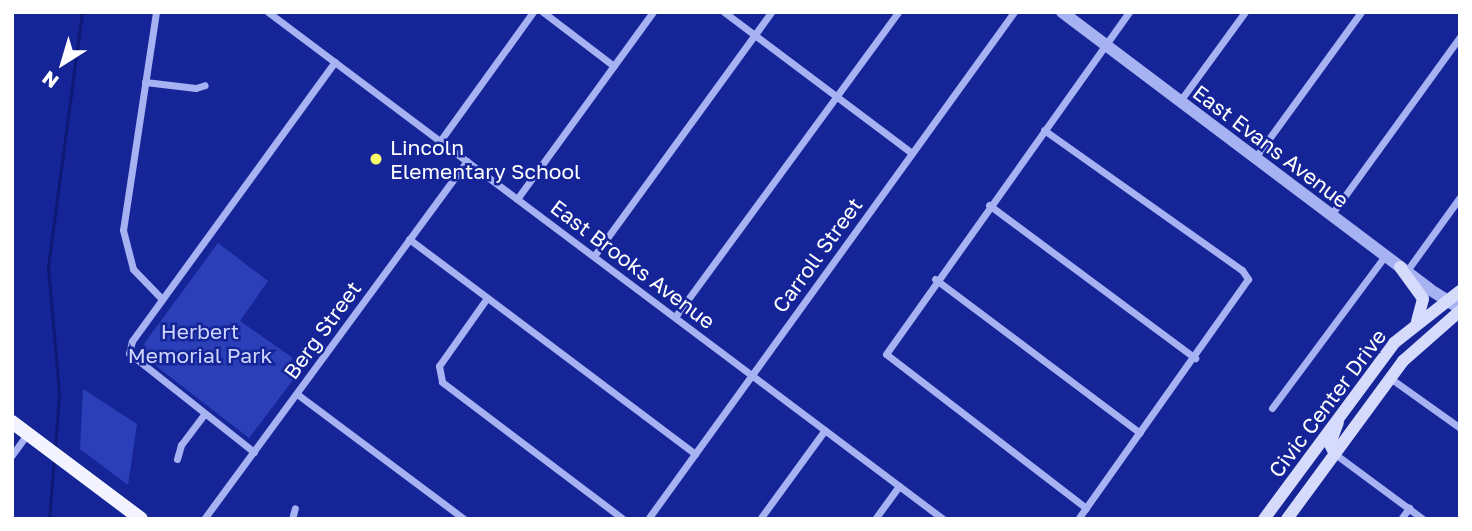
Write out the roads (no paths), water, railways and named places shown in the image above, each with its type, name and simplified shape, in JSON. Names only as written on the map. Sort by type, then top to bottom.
[{"type":"main road","points":[[1403,269],[1424,305],[1408,332]]},
{"type":"main road","name":"Civic Center Drive","points":[[1264,519],[1394,343],[1460,291]]},
{"type":"main road","name":"Civic Center Drive","points":[[1287,519],[1413,349],[1460,309]]},
{"type":"main road","points":[[1335,454],[1330,444],[1340,415]]},
{"type":"main road","points":[[12,422],[141,519]]},
{"type":"street","points":[[156,12],[123,230],[133,269],[162,299]]},
{"type":"street","name":"East Brooks Avenue","points":[[268,12],[943,519]]},
{"type":"street","points":[[440,141],[533,12]]},
{"type":"street","points":[[543,12],[614,66]]},
{"type":"street","points":[[517,199],[653,12]]},
{"type":"street","points":[[724,12],[912,153]]},
{"type":"street","points":[[594,256],[771,12]]},
{"type":"street","points":[[675,317],[898,12]]},
{"type":"street","name":"Carroll Street","points":[[648,519],[1014,12]]},
{"type":"street","name":"East Evans Avenue","points":[[1062,12],[1385,256],[1460,309]]},
{"type":"street","points":[[1086,508],[886,354],[935,279],[1129,12]]},
{"type":"street","points":[[1180,102],[1245,12]]},
{"type":"street","points":[[1255,158],[1361,12]]},
{"type":"street","points":[[1331,215],[1460,37]]},
{"type":"street","points":[[254,452],[129,353],[132,341],[335,62]]},
{"type":"street","points":[[145,82],[196,88],[205,85]]},
{"type":"street","points":[[1044,130],[1242,270],[1248,279],[1195,358],[1078,519]]},
{"type":"street","name":"Berg Street","points":[[204,519],[467,160]]},
{"type":"street","points":[[1403,269],[1460,197]]},
{"type":"street","points":[[989,205],[1195,358]]},
{"type":"street","points":[[409,239],[695,454]]},
{"type":"street","points":[[1272,408],[1385,256]]},
{"type":"street","points":[[935,279],[1140,433]]},
{"type":"street","points":[[487,298],[439,366],[438,374],[442,382],[623,519]]},
{"type":"street","points":[[1390,378],[1460,428]]},
{"type":"street","points":[[297,394],[464,519]]},
{"type":"street","points":[[177,459],[181,444],[204,414]]},
{"type":"street","points":[[760,519],[825,430]]},
{"type":"street","points":[[12,455],[27,433]]},
{"type":"street","points":[[1335,454],[1423,519]]},
{"type":"street","points":[[875,519],[899,485]]},
{"type":"street","points":[[292,519],[295,508]]},
{"type":"street","points":[[1401,519],[1409,508]]},
{"type":"waterway","points":[[55,449],[59,393],[48,267],[82,12]]},
{"type":"waterway","points":[[49,519],[54,459]]},
{"type":"place","name":"Lincoln Elementary School","points":[[376,159]]},
{"type":"park label","name":"Herbert Memorial Park","points":[[200,343]]}]
